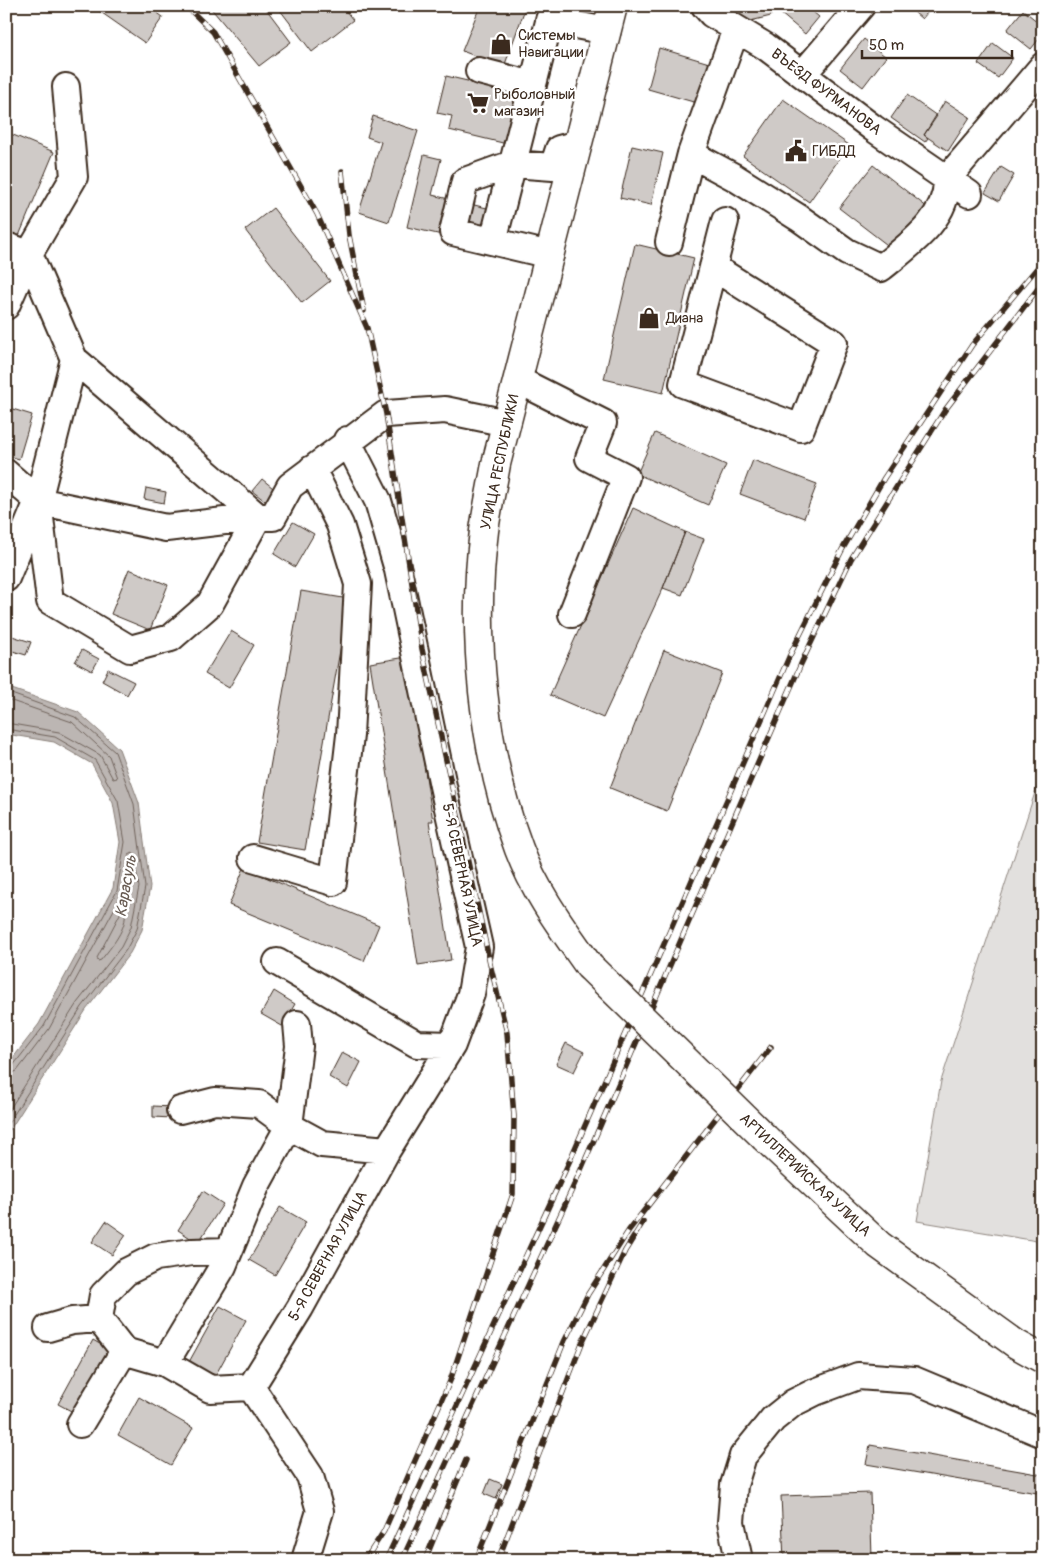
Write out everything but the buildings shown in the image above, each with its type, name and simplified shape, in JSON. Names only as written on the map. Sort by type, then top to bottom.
[{"type":"main road","name":"УЛИЦА РЕСПУБЛИКИ","points":[[589,966],[549,910],[519,850],[500,785],[487,718],[480,659],[479,598],[484,532],[496,464],[610,19]]},
{"type":"main road","name":"АРТИЛЛЕРИЙСКАЯ УЛИЦА","points":[[589,966],[765,1138],[879,1245],[1016,1344],[1043,1359]]},
{"type":"street","name":"ВЪЕЗД ФУРМАНОВА","points":[[705,6],[712,14],[765,46],[804,74],[872,128],[969,194]]},
{"type":"street","points":[[804,74],[861,6]]},
{"type":"street","points":[[493,241],[551,13],[610,19]]},
{"type":"street","points":[[669,242],[691,154],[736,29]]},
{"type":"street","points":[[691,154],[734,177],[847,252],[881,268],[924,232],[946,196],[947,179],[1043,66]]},
{"type":"street","points":[[478,71],[533,84]]},
{"type":"street","points":[[6,306],[18,250],[74,177],[66,87]]},
{"type":"street","points":[[550,255],[453,232],[466,181],[512,164],[553,167],[559,149],[578,144]]},
{"type":"street","points":[[713,267],[834,343],[801,428],[683,384],[713,267],[725,221]]},
{"type":"street","points":[[18,250],[74,359],[258,517]]},
{"type":"street","points":[[6,578],[38,501],[74,359]]},
{"type":"street","points":[[518,380],[604,423],[589,458],[626,477],[572,614]]},
{"type":"street","points":[[6,473],[38,501],[166,528],[258,517],[273,517],[290,486],[348,440],[386,414],[445,410],[507,423]]},
{"type":"street","name":"5-Я СЕВЕРНАЯ УЛИЦА","points":[[251,1387],[300,1308],[387,1150],[452,1045],[471,994],[479,947],[398,570],[378,501],[348,440]]},
{"type":"street","points":[[253,858],[333,882],[350,735],[358,584],[340,525],[312,469]]},
{"type":"street","points":[[38,501],[50,601],[130,649],[171,638],[210,604],[258,517]]},
{"type":"street","points":[[277,962],[417,1044],[452,1045]]},
{"type":"street","points":[[165,1363],[222,1266],[256,1186],[290,1126],[299,1046],[297,1024]]},
{"type":"street","points":[[180,1110],[215,1101],[259,1104],[290,1126],[322,1144],[387,1150]]},
{"type":"street","points":[[229,1251],[192,1252],[156,1257],[126,1272],[103,1295],[99,1319],[124,1351],[165,1363],[210,1389],[251,1387],[310,1476],[320,1511],[305,1560]]},
{"type":"street","points":[[48,1328],[72,1321],[99,1319]]},
{"type":"street","points":[[80,1424],[124,1351]]},
{"type":"street","points":[[739,1560],[731,1522],[734,1485],[743,1456],[774,1419],[793,1403],[815,1392],[858,1376],[914,1380],[1043,1434]]},
{"type":"shaded area","points":[[1043,768],[1043,1242],[917,1221],[941,1081]]},
{"type":"water","name":"Карасуль","points":[[6,687],[78,712],[119,749],[139,803],[150,887],[142,930],[130,953],[86,1010],[6,1136],[6,1067],[39,1024],[113,888],[120,842],[113,803],[92,764],[54,742],[6,734]]},
{"type":"railway","points":[[186,6],[213,32],[317,214],[367,328],[386,414],[422,649],[491,968],[507,1033],[514,1116],[513,1194],[450,1381],[384,1531],[365,1560]]},
{"type":"railway","points":[[342,171],[349,235],[364,311]]},
{"type":"railway","points":[[386,1560],[570,1160],[789,657],[842,550],[884,478],[972,345],[1043,261]]},
{"type":"railway","points":[[402,1560],[580,1172],[801,664],[851,559],[945,410],[1043,282]]},
{"type":"railway","points":[[476,1560],[564,1342],[588,1294],[629,1230],[771,1047]]},
{"type":"railway","points":[[498,1560],[582,1343],[625,1251],[643,1222]]},
{"type":"railway","points":[[425,1560],[466,1460]]},
{"type":"place","name":"Системы Навигации","points":[[501,44]]},
{"type":"place","name":"Рыболовный магазин","points":[[478,103]]},
{"type":"place","name":"ГИБДД","points":[[796,151]]},
{"type":"place","name":"Диана","points":[[649,318]]}]
